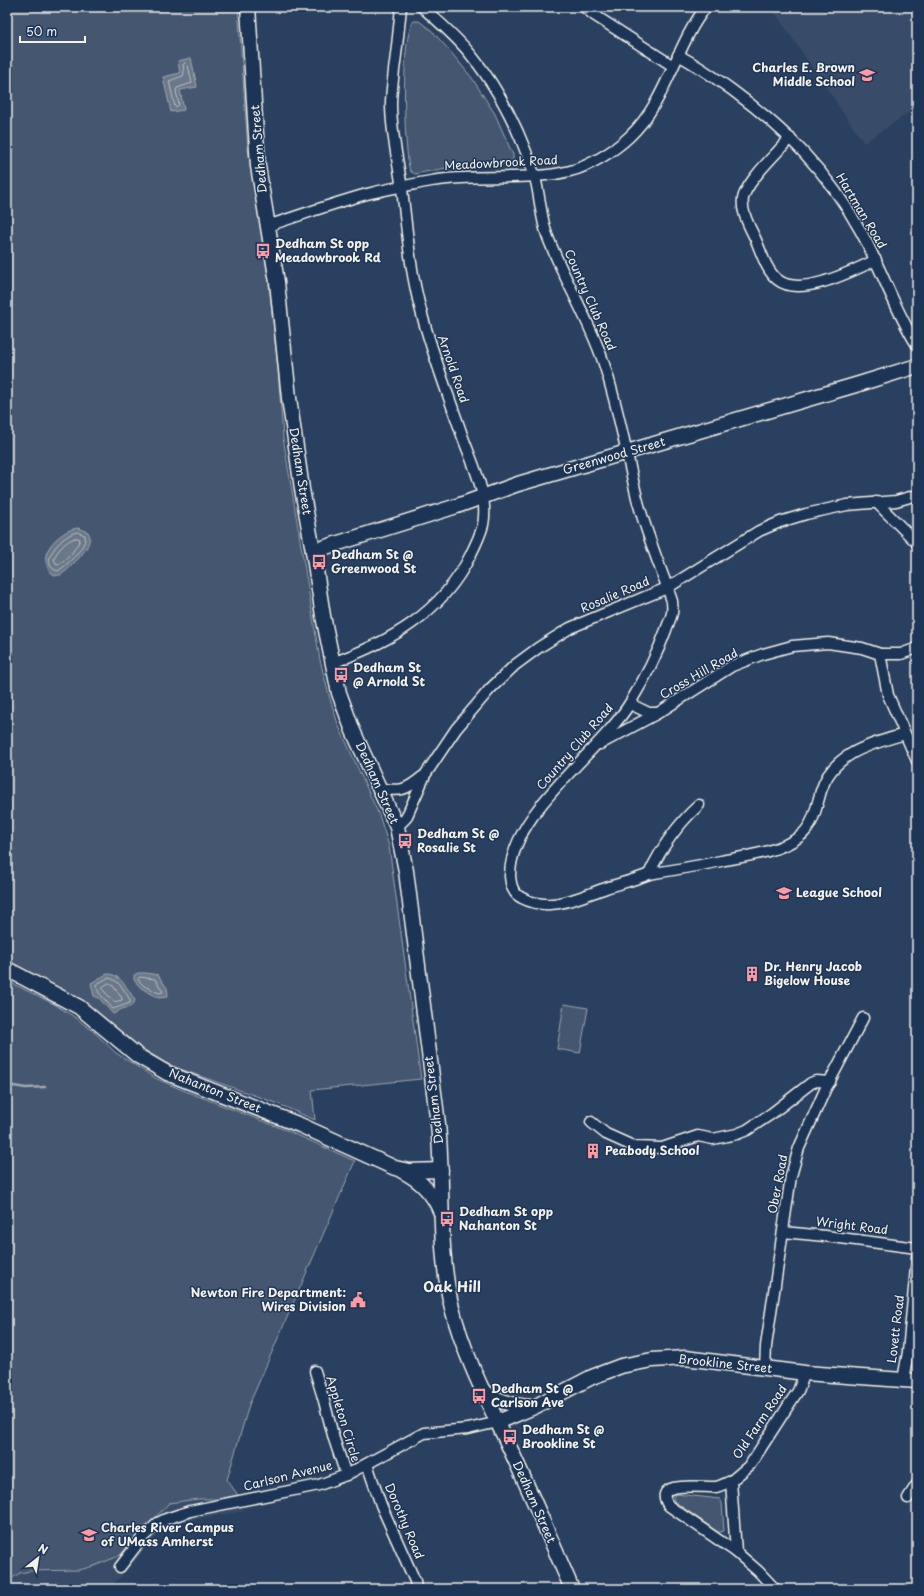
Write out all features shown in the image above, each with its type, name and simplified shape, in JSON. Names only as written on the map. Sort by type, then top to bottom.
[{"type":"main road","name":"Dedham Street","points":[[248,7],[258,166],[276,282],[289,398],[323,616],[339,692],[353,731],[397,827],[406,871],[437,1118],[441,1170],[445,1267],[452,1308],[461,1339],[481,1389],[498,1422],[572,1589]]},
{"type":"main road","name":"Greenwood Street","points":[[313,551],[518,484],[917,366]]},
{"type":"main road","name":"Nahanton Street","points":[[7,969],[79,1007],[138,1056],[167,1073],[300,1125],[395,1168],[410,1171],[441,1170]]},
{"type":"main road","points":[[395,1168],[410,1175],[427,1189],[437,1204],[442,1217]]},
{"type":"main road","name":"Brookline Street","points":[[498,1422],[534,1407],[592,1377],[621,1366],[652,1360],[685,1358],[805,1373],[917,1381]]},
{"type":"main road","points":[[481,1389],[494,1398],[506,1403],[534,1407]]},
{"type":"street","name":"Arnold Road","points":[[332,663],[386,641],[414,622],[437,603],[451,588],[463,571],[478,540],[483,523],[483,496],[433,353],[420,310],[412,268],[402,186],[394,149],[391,102],[401,7]]},
{"type":"street","name":"Country Club Road","points":[[422,7],[444,25],[471,55],[498,94],[515,127],[534,175],[546,233],[587,319],[603,362],[628,452],[637,498],[672,601],[673,612],[661,644],[630,704],[593,748],[555,788],[523,833],[510,869],[510,884],[512,888],[521,898],[534,904],[570,902],[608,887],[649,874],[752,855],[788,844],[801,836],[816,813],[820,791],[826,777],[837,764],[851,753],[869,745],[905,734]]},
{"type":"street","points":[[584,7],[673,66]]},
{"type":"street","name":"Meadowbrook Road","points":[[267,226],[371,193],[402,186],[463,177],[534,175],[570,171],[595,162],[629,137],[646,117],[664,86],[693,26],[706,7]]},
{"type":"street","name":"Hartman Road","points":[[678,55],[706,71],[758,109],[808,156],[838,195],[860,230],[876,260],[898,311],[917,345]]},
{"type":"street","points":[[790,138],[750,184],[744,195],[742,204],[751,231],[771,272],[778,280],[786,284],[799,286],[844,275],[876,260]]},
{"type":"street","name":"Rosalie Road","points":[[397,827],[406,818],[425,775],[442,749],[470,712],[490,689],[515,665],[538,648],[570,628],[667,588],[759,530],[806,514],[847,505],[896,501],[917,495]]},
{"type":"street","points":[[876,502],[917,543]]},
{"type":"street","name":"Cross Hill Road","points":[[593,748],[658,713],[732,666],[763,654],[792,646],[828,643],[862,648],[880,654],[902,654],[917,648]]},
{"type":"street","points":[[880,654],[888,695],[917,761]]},
{"type":"street","name":"Cross Hill Road","points":[[630,704],[649,713],[658,713]]},
{"type":"street","points":[[380,789],[402,790],[410,788],[425,775]]},
{"type":"street","points":[[649,874],[658,854],[690,813],[699,805]]},
{"type":"street","name":"Ober Road","points":[[765,1369],[766,1346],[791,1176],[799,1148],[825,1090],[863,1018]]},
{"type":"street","points":[[591,1122],[606,1134],[635,1148],[662,1148],[698,1136],[712,1139],[737,1134],[747,1130],[771,1114],[811,1083],[816,1081],[830,1082]]},
{"type":"street","name":"Wright Road","points":[[783,1232],[917,1248]]},
{"type":"street","name":"Lovett Road","points":[[903,1380],[908,1352],[917,1257]]},
{"type":"street","name":"Appleton Circle","points":[[315,1371],[334,1440],[346,1474]]},
{"type":"street","name":"Old Farm Road","points":[[775,1589],[758,1571],[736,1552],[669,1506],[665,1501],[665,1496],[668,1490],[676,1486],[718,1487],[731,1481],[750,1465],[790,1403],[805,1373]]},
{"type":"street","name":"Carlson Avenue","points":[[120,1567],[143,1537],[158,1523],[166,1519],[190,1510],[319,1484],[346,1474],[424,1434],[468,1429],[498,1422]]},
{"type":"street","name":"Dorothy Road","points":[[367,1464],[381,1505],[415,1581],[416,1589]]},
{"type":"street","points":[[731,1481],[736,1552]]},
{"type":"street","points":[[908,1498],[917,1484]]},
{"type":"shaded area","points":[[7,7],[238,7],[248,149],[269,283],[283,437],[320,660],[338,724],[379,815],[389,846],[421,1079],[312,1090],[315,1120],[276,1103],[166,1063],[140,1047],[83,1002],[7,961]]},
{"type":"shaded area","name":"Charles E. Brown Middle School","points":[[771,7],[917,7],[917,107],[864,143]]},
{"type":"shaded area","points":[[414,21],[419,21],[431,30],[472,78],[495,114],[513,155],[513,160],[510,164],[456,166],[415,174],[410,171],[406,141],[404,93],[407,47],[410,30]]},
{"type":"shaded area","points":[[7,981],[54,1004],[76,1018],[95,1033],[116,1053],[155,1078],[288,1131],[355,1161],[249,1405],[227,1480],[238,1495],[217,1499],[198,1499],[169,1503],[119,1556],[79,1570],[30,1571],[20,1573],[11,1579],[7,1586]]},
{"type":"shaded area","points":[[564,1004],[588,1008],[580,1053],[557,1049]]},
{"type":"shaded area","name":"Charles River Campus of UMass Amherst","points":[[227,1480],[238,1495],[244,1511],[184,1521],[171,1526],[151,1541],[137,1559],[109,1589],[7,1589],[7,1536]]},
{"type":"shaded area","points":[[676,1494],[720,1499],[722,1503],[724,1531],[718,1532],[674,1501],[673,1497]]},
{"type":"water","points":[[191,58],[197,87],[180,90],[184,110],[171,112],[163,77],[180,73],[178,61]]},
{"type":"water","points":[[78,528],[88,532],[90,537],[84,552],[66,571],[60,575],[53,574],[48,569],[46,562],[46,555],[50,546],[58,537],[68,531]]},
{"type":"water","points":[[138,973],[158,975],[167,988],[167,997],[159,998],[141,988],[134,980],[134,975]]},
{"type":"water","points":[[107,974],[112,974],[120,979],[135,1000],[132,1006],[121,1009],[113,1014],[99,998],[94,996],[91,983]]},
{"type":"waterway","points":[[7,1085],[26,1088],[45,1087]]},
{"type":"place","name":"Charles E. Brown Middle School","points":[[867,75]]},
{"type":"place","name":"Dedham St opp Meadowbrook Rd","points":[[263,251]]},
{"type":"place","name":"Dedham St @ Greenwood St","points":[[319,562]]},
{"type":"place","name":"Dedham St @ Arnold St","points":[[341,675]]},
{"type":"place","name":"Dedham St @ Rosalie St","points":[[405,841]]},
{"type":"place","name":"League School","points":[[784,893]]},
{"type":"place","name":"Dr. Henry Jacob Bigelow House","points":[[752,974]]},
{"type":"place","name":"Peabody School","points":[[593,1151]]},
{"type":"place","name":"Dedham St opp Nahanton St","points":[[447,1219]]},
{"type":"place","name":"Newton Fire Department: Wires Division","points":[[358,1300]]},
{"type":"place","name":"Dedham St @ Carlson Ave","points":[[479,1396]]},
{"type":"place","name":"Dedham St @ Brookline St","points":[[510,1437]]},
{"type":"place","name":"Charles River Campus of UMass Amherst","points":[[89,1535]]},
{"type":"district","name":"Oak Hill","points":[[452,1287]]}]
